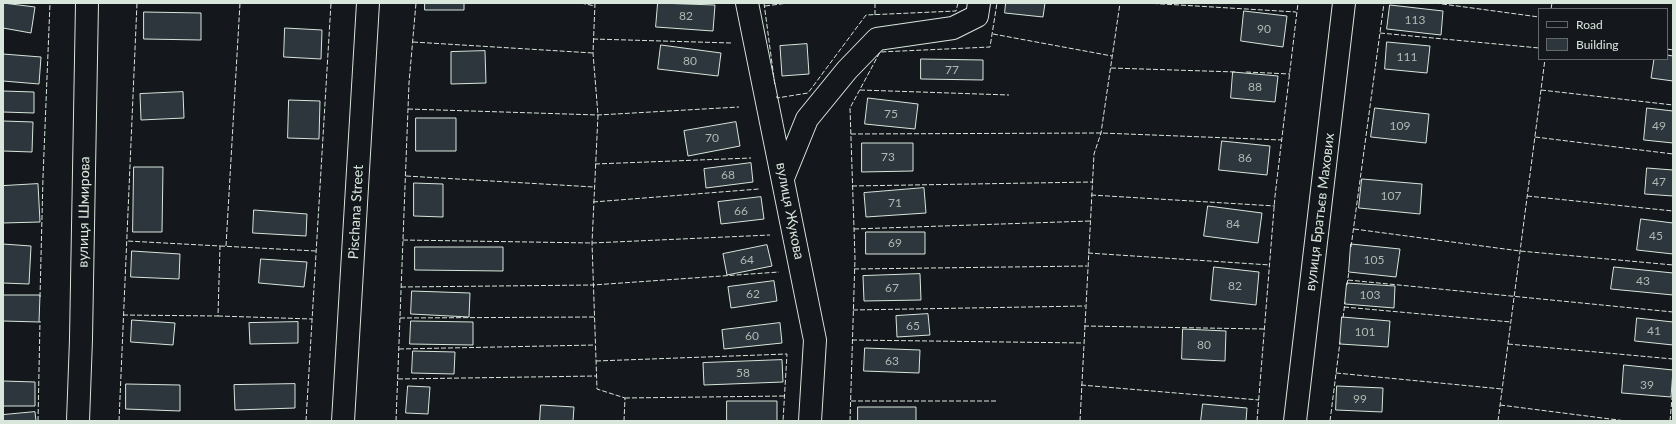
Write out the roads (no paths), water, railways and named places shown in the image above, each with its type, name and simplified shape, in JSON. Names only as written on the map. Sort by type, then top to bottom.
[{"type":"street","name":"вулиця Шмирова","points":[[78,421],[81,339],[87,3]]},
{"type":"street","name":"Pischana Street","points":[[343,421],[368,3]]},
{"type":"street","name":"вулиця Жукова","points":[[747,3],[815,340],[810,421]]},
{"type":"street","points":[[783,178],[807,119],[847,70],[877,39],[953,28],[977,16],[979,3]]},
{"type":"street","name":"вулиця Братьєв Махових","points":[[1295,421],[1344,3]]}]
